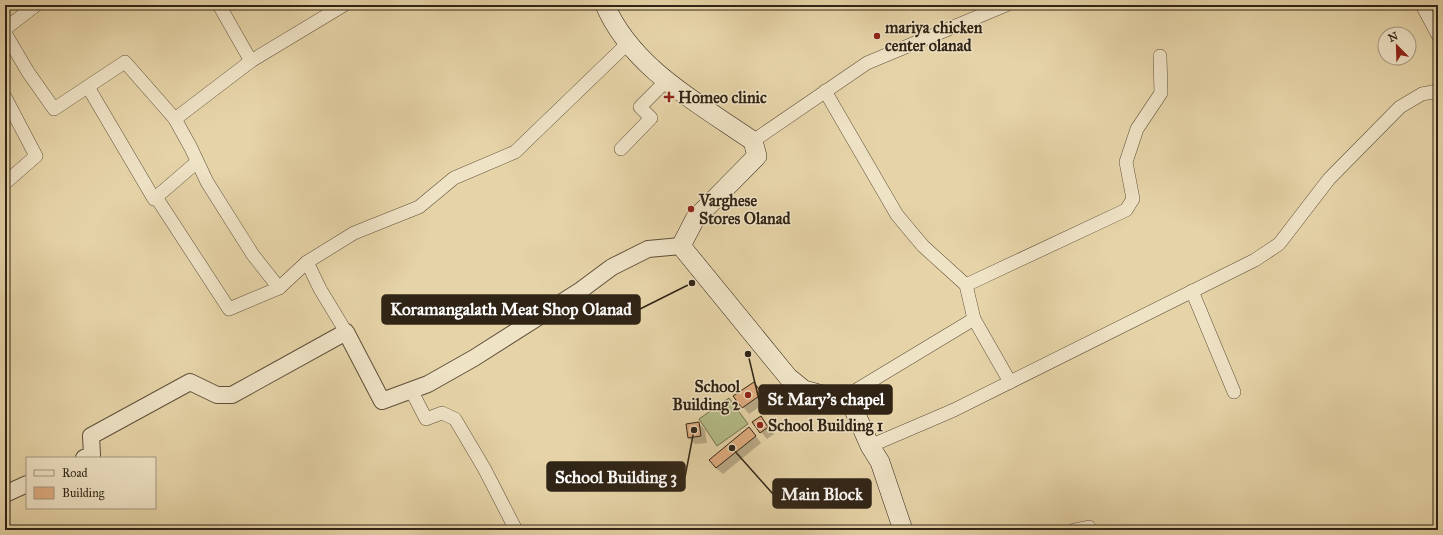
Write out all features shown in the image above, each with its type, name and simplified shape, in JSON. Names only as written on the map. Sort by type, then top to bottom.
[{"type":"main road","points":[[605,5],[612,22],[627,44],[666,81],[752,141],[757,156],[694,219],[681,246],[788,377],[804,390],[851,403],[870,446],[880,462],[903,530]]},
{"type":"street","points":[[5,29],[36,5]]},
{"type":"street","points":[[219,5],[251,61]]},
{"type":"street","points":[[175,119],[251,61],[344,5]]},
{"type":"street","points":[[752,141],[867,63],[1006,5]]},
{"type":"street","points":[[1422,5],[1438,35]]},
{"type":"street","points":[[5,33],[28,72],[54,109],[125,62],[175,119],[207,182],[253,255],[278,288]]},
{"type":"street","points":[[88,87],[154,199],[156,197],[229,309],[278,288],[308,262],[354,233],[419,207],[454,178],[516,152],[627,44]]},
{"type":"street","points":[[966,285],[1126,210],[1133,199],[1126,162],[1137,129],[1161,93],[1160,56]]},
{"type":"street","points":[[621,148],[651,118],[640,107],[666,81]]},
{"type":"street","points":[[825,91],[897,215],[923,246],[966,285],[974,318],[1010,382]]},
{"type":"street","points":[[870,446],[954,410],[1256,260],[1279,244],[1329,179],[1400,107],[1422,94],[1438,91]]},
{"type":"street","points":[[5,97],[36,156],[5,183]]},
{"type":"street","points":[[156,197],[197,162]]},
{"type":"street","points":[[308,262],[320,289],[346,332],[382,401],[428,384],[474,358],[581,290],[612,267],[648,249],[681,246]]},
{"type":"street","points":[[1192,291],[1234,392]]},
{"type":"street","points":[[851,403],[848,395],[974,318]]},
{"type":"street","points":[[87,457],[92,455],[91,436],[190,382],[217,395],[232,396],[346,332]]},
{"type":"street","points":[[411,390],[426,419],[442,413],[455,419],[484,468],[516,530]]},
{"type":"street","points":[[5,494],[26,484]]},
{"type":"street","points":[[1074,530],[1089,527]]},
{"type":"green space","points":[[729,398],[748,424],[717,446],[699,419]]},
{"type":"building","name":"School Building 2","points":[[754,382],[762,394],[742,408],[733,396]]},
{"type":"building","name":"School Building 1","points":[[761,416],[768,427],[760,433],[752,422]]},
{"type":"building","points":[[699,422],[701,436],[688,438],[686,424]]},
{"type":"building","points":[[749,427],[756,436],[716,468],[709,460]]},
{"type":"place","name":"mariya chicken center olanad","points":[[877,36]]},
{"type":"place","name":"Homeo clinic","points":[[669,97]]},
{"type":"place","name":"Varghese Stores Olanad","points":[[691,209]]},
{"type":"place","name":"Koramangalath Meat Shop Olanad","points":[[692,283]]},
{"type":"place","name":"St Mary's chapel","points":[[748,354]]},
{"type":"place","name":"School Building 2","points":[[748,395]]},
{"type":"place","name":"School Building 1","points":[[760,425]]},
{"type":"place","name":"School Building 3","points":[[694,430]]},
{"type":"place","name":"Main Block","points":[[732,448]]}]
